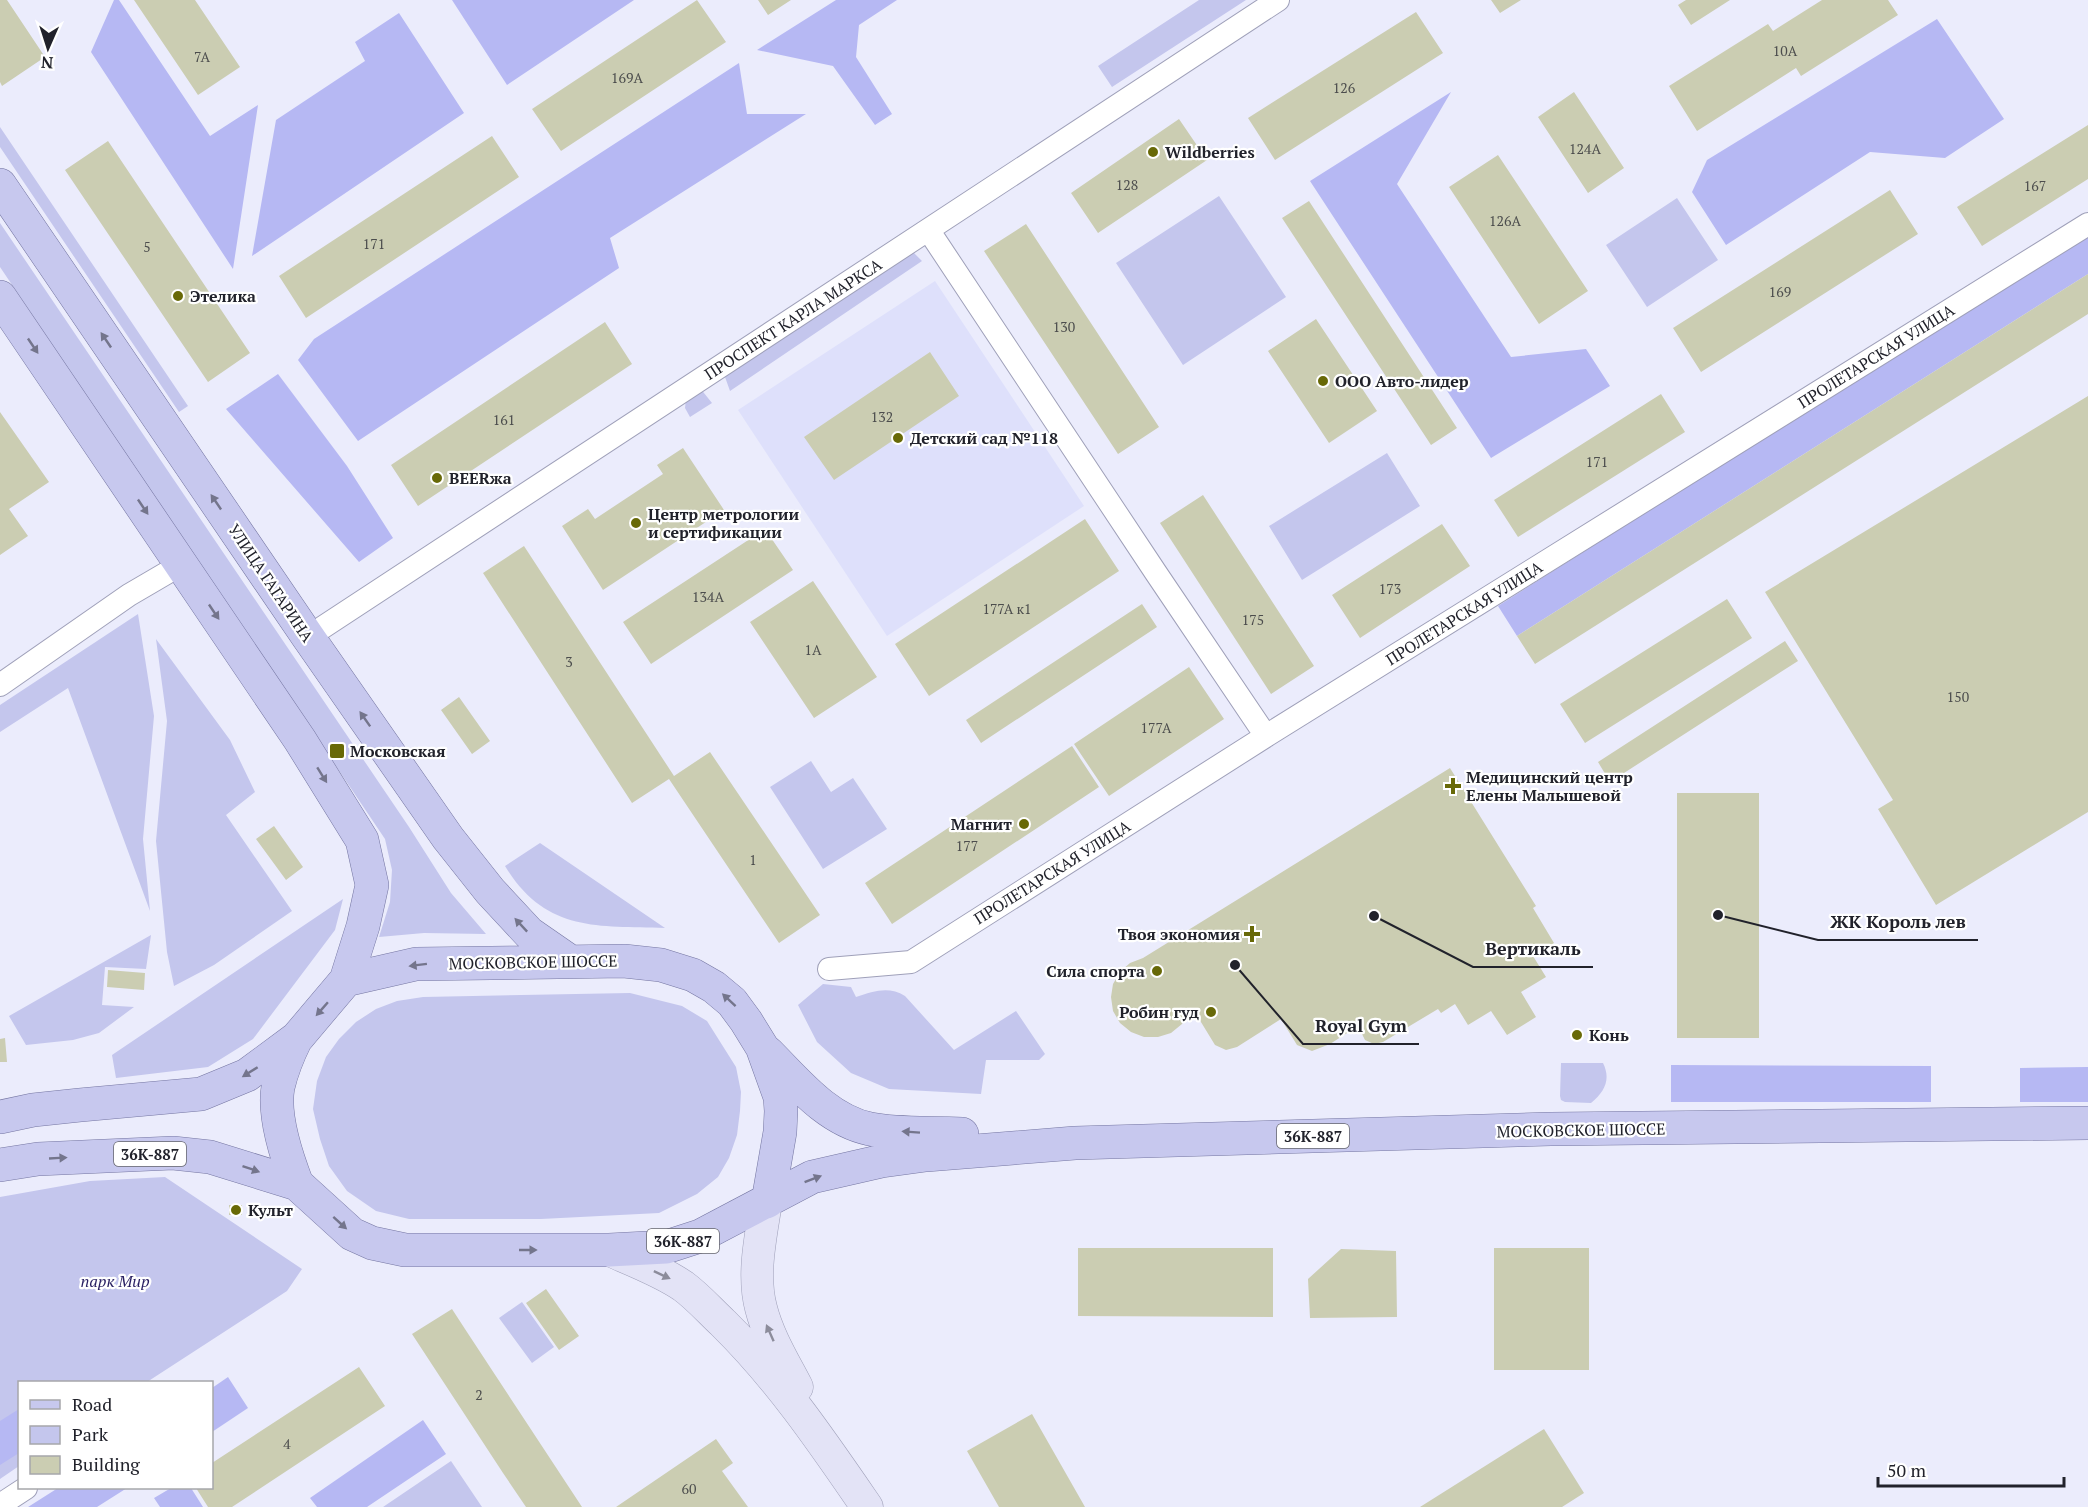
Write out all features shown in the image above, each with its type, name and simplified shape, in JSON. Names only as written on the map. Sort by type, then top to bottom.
[{"type":"main road","name":"УЛИЦА ГАГАРИНА","points":[[0,185],[448,838],[490,891],[529,933],[568,960]]},
{"type":"main road","points":[[0,297],[300,740],[362,840],[372,885],[363,926],[346,981]]},
{"type":"main road","name":"МОСКОВСКОЕ ШОССЕ","points":[[0,1117],[33,1110],[201,1094],[247,1075],[297,1038],[346,981],[416,964],[568,960],[624,961],[661,965],[693,975],[714,987],[732,1002],[762,1047],[780,1097],[781,1111],[779,1142],[767,1202]]},
{"type":"main road","name":"МОСКОВСКОЕ ШОССЕ","points":[[297,1038],[285,1062],[278,1090],[279,1115],[290,1166],[297,1184]]},
{"type":"main road","name":"МОСКОВСКОЕ ШОССЕ","points":[[762,1047],[815,1101],[846,1120],[869,1129],[1075,1143]]},
{"type":"main road","name":"МОСКОВСКОЕ ШОССЕ","points":[[0,1165],[38,1159],[173,1153],[210,1157],[229,1161],[297,1184],[352,1234],[372,1243],[405,1250],[609,1250],[678,1243],[700,1236],[812,1178],[882,1161],[926,1155],[1075,1143],[1551,1130],[2088,1124]]},
{"type":"main road","points":[[767,1202],[758,1261],[760,1307],[769,1332],[835,1460]]},
{"type":"main road","points":[[609,1250],[672,1279],[695,1295],[751,1351],[797,1407],[867,1507]]},
{"type":"street","name":"ПРОСПЕКТ КАРЛА МАРКСА","points":[[308,637],[1278,0]]},
{"type":"street","name":"ПРОЛЕТАРСКАЯ УЛИЦА","points":[[829,969],[911,962],[1266,736],[2088,224]]},
{"type":"street","points":[[929,231],[1266,736]]},
{"type":"street","points":[[0,685],[129,595],[182,564]]},
{"type":"street","points":[[0,1505],[24,1489]]},
{"type":"shaded area","points":[[114,0],[119,0],[210,136],[258,105],[233,269],[91,52]]},
{"type":"shaded area","points":[[452,0],[634,0],[507,85]]},
{"type":"shaded area","points":[[836,0],[897,0],[859,25],[856,57],[892,114],[875,125],[833,66],[757,50]]},
{"type":"shaded area","points":[[399,13],[464,113],[252,256],[276,120],[365,61],[355,42]]},
{"type":"shaded area","points":[[1937,19],[2004,119],[1945,158],[1870,152],[1726,245],[1692,192],[1707,160]]},
{"type":"shaded area","points":[[739,63],[747,114],[806,114],[610,238],[619,268],[358,441],[298,360],[314,339]]},
{"type":"shaded area","points":[[1451,92],[1397,184],[1511,357],[1586,349],[1610,386],[1491,458],[1310,181]]},
{"type":"shaded area","points":[[2088,232],[2088,274],[1517,636],[1498,606]]},
{"type":"shaded area","name":"Детский сад №118","points":[[935,281],[1084,506],[887,636],[738,410]]},
{"type":"shaded area","points":[[278,374],[347,466],[393,538],[359,562],[226,409]]},
{"type":"shaded area","points":[[1671,1065],[1931,1066],[1931,1102],[1671,1102]]},
{"type":"shaded area","points":[[2088,1067],[2088,1102],[2020,1102],[2020,1068]]},
{"type":"shaded area","points":[[228,1377],[248,1408],[213,1431],[213,1387]]},
{"type":"shaded area","points":[[18,1410],[18,1454],[0,1465],[0,1421]]},
{"type":"shaded area","points":[[423,1420],[446,1454],[367,1507],[317,1507],[310,1498]]},
{"type":"shaded area","points":[[56,1489],[125,1489],[97,1507],[28,1507]]},
{"type":"shaded area","points":[[169,1489],[192,1489],[203,1507],[160,1507],[154,1498]]},
{"type":"green space","points":[[1199,0],[1246,0],[1112,87],[1098,66]]},
{"type":"green space","points":[[0,127],[188,406],[179,412],[0,147]]},
{"type":"green space","points":[[1219,196],[1286,297],[1183,365],[1116,263]]},
{"type":"green space","points":[[1677,198],[1718,260],[1647,307],[1606,245]]},
{"type":"green space","points":[[0,223],[409,827],[451,893],[486,934],[424,933],[379,937],[390,902],[392,870],[385,839],[0,267]]},
{"type":"green space","points":[[914,253],[922,261],[730,391],[725,377],[729,370],[905,254]]},
{"type":"green space","points":[[700,388],[712,403],[690,417],[685,408],[686,399]]},
{"type":"green space","points":[[1387,453],[1420,506],[1302,580],[1269,526]]},
{"type":"green space","points":[[138,614],[154,716],[143,839],[150,911],[68,688],[0,732],[0,705]]},
{"type":"green space","points":[[156,639],[230,740],[255,792],[226,815],[292,911],[214,965],[174,986],[167,952],[156,841],[167,721]]},
{"type":"green space","points":[[811,761],[831,792],[853,778],[887,829],[823,869],[770,787]]},
{"type":"green space","points":[[540,843],[665,928],[617,927],[574,921],[555,914],[537,903],[521,888],[505,866]]},
{"type":"green space","points":[[343,899],[335,930],[253,1039],[208,1067],[116,1078],[112,1055]]},
{"type":"green space","points":[[151,935],[146,969],[105,967],[102,1005],[134,1007],[99,1033],[73,1040],[26,1045],[9,1016]]},
{"type":"green space","points":[[823,984],[851,987],[856,997],[881,990],[893,991],[905,996],[954,1050],[1016,1011],[1045,1054],[1039,1060],[986,1060],[981,1094],[889,1089],[851,1073],[817,1042],[798,1005]]},
{"type":"green space","points":[[630,993],[682,1006],[707,1021],[736,1067],[741,1092],[737,1135],[729,1158],[718,1177],[697,1194],[659,1213],[541,1219],[409,1219],[376,1211],[347,1191],[329,1166],[313,1109],[317,1081],[326,1057],[339,1039],[356,1022],[376,1009],[397,1001],[423,997]]},
{"type":"green space","points":[[1561,1063],[1603,1063],[1606,1074],[1605,1085],[1591,1103],[1561,1100]]},
{"type":"green space","name":"парк Мир","points":[[165,1177],[302,1269],[287,1291],[149,1381],[18,1381],[18,1467],[0,1479],[0,1197],[90,1181]]},
{"type":"green space","points":[[522,1302],[554,1347],[532,1363],[499,1318]]},
{"type":"green space","points":[[451,1461],[482,1507],[383,1507]]},
{"type":"building","points":[[0,0],[7,0],[45,57],[2,86],[0,82]]},
{"type":"building","points":[[134,0],[195,0],[240,67],[198,95]]},
{"type":"building","points":[[697,0],[726,42],[561,151],[532,109]]},
{"type":"building","points":[[758,0],[791,0],[768,15]]},
{"type":"building","points":[[1491,0],[1521,0],[1500,13]]},
{"type":"building","points":[[1686,0],[1730,0],[1691,25],[1678,5]]},
{"type":"building","points":[[1822,0],[1888,0],[1898,15],[1801,76],[1796,68],[1697,131],[1669,86],[1768,24],[1773,31]]},
{"type":"building","points":[[1416,12],[1443,53],[1275,160],[1248,118]]},
{"type":"building","points":[[1574,92],[1624,168],[1588,193],[1538,117]]},
{"type":"building","points":[[1179,119],[1207,160],[1098,233],[1071,193]]},
{"type":"building","points":[[2088,125],[2088,179],[1982,246],[1957,207]]},
{"type":"building","points":[[492,136],[519,177],[306,318],[279,276]]},
{"type":"building","points":[[108,141],[250,353],[208,382],[65,170]]},
{"type":"building","points":[[1498,155],[1588,291],[1539,324],[1449,187]]},
{"type":"building","points":[[1890,190],[1918,234],[1701,372],[1673,328]]},
{"type":"building","points":[[1309,201],[1457,428],[1431,445],[1282,218]]},
{"type":"building","points":[[1026,224],[1159,427],[1118,454],[984,251]]},
{"type":"building","points":[[2088,274],[2088,314],[1535,664],[1517,636]]},
{"type":"building","name":"ООО Авто-лидер","points":[[1316,319],[1377,411],[1329,443],[1268,351]]},
{"type":"building","points":[[605,322],[632,364],[418,506],[391,465]]},
{"type":"building","points":[[930,352],[959,396],[834,480],[804,437]]},
{"type":"building","points":[[1661,394],[1685,432],[1518,537],[1494,500]]},
{"type":"building","points":[[2088,396],[2088,812],[1936,905],[1878,809],[1893,800],[1765,592]]},
{"type":"building","points":[[0,412],[49,482],[9,509],[28,536],[0,555]]},
{"type":"building","name":"Центр метрологии и сертификации","points":[[683,448],[724,510],[603,590],[562,526],[588,509],[595,519],[663,474],[657,465]]},
{"type":"building","points":[[1203,495],[1314,666],[1271,694],[1160,523]]},
{"type":"building","points":[[1085,519],[1119,571],[929,696],[895,644]]},
{"type":"building","points":[[1442,524],[1470,566],[1360,638],[1332,595]]},
{"type":"building","points":[[765,529],[793,570],[651,664],[623,622]]},
{"type":"building","points":[[524,546],[674,776],[710,752],[820,915],[779,943],[669,779],[632,803],[483,573]]},
{"type":"building","points":[[813,581],[877,677],[814,718],[750,622]]},
{"type":"building","points":[[1727,599],[1752,638],[1585,743],[1560,704]]},
{"type":"building","points":[[1142,604],[1157,627],[981,743],[966,720]]},
{"type":"building","points":[[1785,641],[1798,661],[1610,782],[1598,762]]},
{"type":"building","points":[[1189,667],[1224,719],[1109,796],[1074,744]]},
{"type":"building","points":[[459,697],[490,741],[472,754],[441,710]]},
{"type":"building","points":[[1072,746],[1099,787],[892,924],[865,883]]},
{"type":"building","points":[[1450,768],[1536,906],[1533,908],[1554,943],[1533,956],[1546,977],[1521,992],[1536,1017],[1507,1035],[1491,1011],[1468,1025],[1455,1004],[1441,1013],[1438,1009],[1383,1042],[1374,1044],[1365,1040],[1358,1026],[1330,1044],[1312,1051],[1297,1045],[1281,1019],[1237,1047],[1226,1050],[1215,1045],[1193,1009],[1182,1024],[1171,1033],[1158,1037],[1144,1037],[1131,1032],[1120,1023],[1113,1011],[1111,997],[1113,984],[1120,972],[1130,963],[1143,958]]},
{"type":"building","points":[[1677,793],[1759,793],[1759,1038],[1677,1038]]},
{"type":"building","points":[[274,826],[303,867],[286,880],[256,839]]},
{"type":"building","points":[[108,970],[145,973],[144,990],[107,987]]},
{"type":"building","points":[[5,1038],[7,1062],[0,1062],[0,1039]]},
{"type":"building","name":"Культ","points":[[229,1205],[242,1205],[242,1215],[229,1215]]},
{"type":"building","points":[[1078,1248],[1273,1248],[1273,1317],[1078,1316]]},
{"type":"building","points":[[1494,1248],[1589,1248],[1589,1370],[1494,1370]]},
{"type":"building","points":[[1341,1249],[1396,1251],[1397,1317],[1310,1318],[1308,1279]]},
{"type":"building","points":[[546,1289],[579,1336],[559,1350],[526,1303]]},
{"type":"building","points":[[452,1309],[582,1507],[526,1507],[503,1473],[412,1334]]},
{"type":"building","points":[[359,1367],[385,1406],[232,1507],[208,1507],[197,1489],[213,1489],[213,1462]]},
{"type":"building","points":[[1032,1414],[1085,1507],[999,1507],[967,1451]]},
{"type":"building","points":[[1544,1429],[1584,1493],[1562,1507],[1420,1507]]},
{"type":"building","points":[[716,1439],[733,1463],[722,1471],[748,1507],[616,1507]]},
{"type":"place","name":"Wildberries","points":[[1153,152]]},
{"type":"place","name":"Этелика","points":[[178,296]]},
{"type":"place","name":"ООО Авто-лидер","points":[[1323,381]]},
{"type":"place","name":"Детский сад №118","points":[[898,438]]},
{"type":"place","name":"BEERжа","points":[[437,478]]},
{"type":"place","name":"Центр метрологии и сертификации","points":[[636,523]]},
{"type":"place","name":"Московская","points":[[337,751]]},
{"type":"place","name":"Медицинский центр Елены Малышевой","points":[[1453,786]]},
{"type":"place","name":"Магнит","points":[[1024,824]]},
{"type":"place","name":"ЖК Король лев","points":[[1718,915]]},
{"type":"place","name":"Вертикаль","points":[[1374,916]]},
{"type":"place","name":"Твоя экономия","points":[[1252,934]]},
{"type":"place","name":"Royal Gym","points":[[1235,965]]},
{"type":"place","name":"Сила спорта","points":[[1157,971]]},
{"type":"place","name":"Робин гуд","points":[[1211,1012]]},
{"type":"place","name":"Конь","points":[[1577,1035]]},
{"type":"place","name":"Культ","points":[[236,1210]]}]
